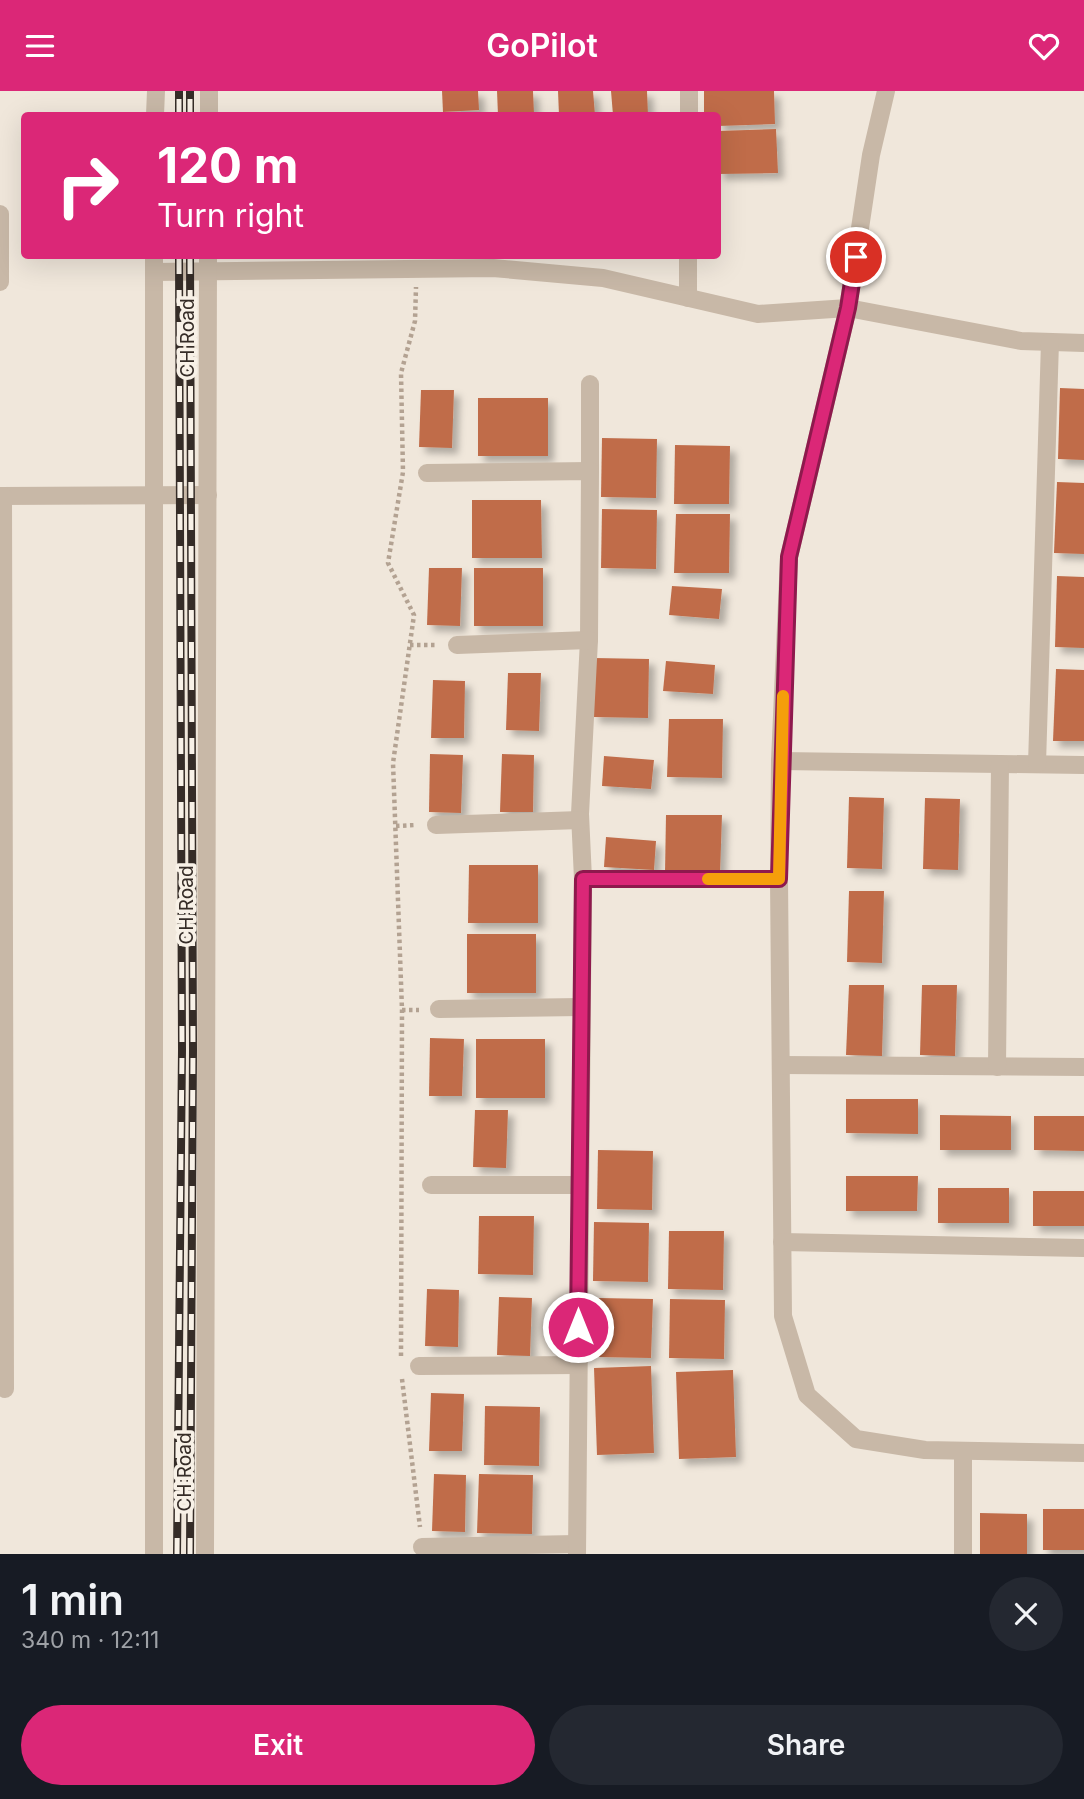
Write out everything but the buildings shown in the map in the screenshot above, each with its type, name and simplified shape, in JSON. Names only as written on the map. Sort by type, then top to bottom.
[{"type":"street","points":[[155,112],[156,91]]},
{"type":"street","points":[[209,91],[209,112]]},
{"type":"street","points":[[689,91],[689,112]]},
{"type":"street","points":[[886,91],[871,155],[848,308],[789,557],[780,761],[779,879],[783,1316],[807,1395],[856,1439],[925,1450],[1084,1453]]},
{"type":"street","points":[[0,214],[0,282]]},
{"type":"street","points":[[688,259],[688,298]]},
{"type":"street","name":"CH Road","points":[[205,1554],[208,263]]},
{"type":"street","points":[[154,264],[493,268],[604,278],[758,314],[848,308],[1021,341],[1084,343]]},
{"type":"street","name":"CH Road","points":[[154,264],[154,1554]]},
{"type":"street","points":[[1037,764],[1050,342]]},
{"type":"street","points":[[422,1547],[577,1549],[583,879],[580,820],[589,640],[590,384]]},
{"type":"street","points":[[427,473],[590,471]]},
{"type":"street","points":[[5,1389],[2,1259],[2,496],[153,498],[208,495]]},
{"type":"street","points":[[457,645],[589,640]]},
{"type":"street","points":[[780,761],[1084,765]]},
{"type":"street","points":[[997,1067],[1000,764]]},
{"type":"street","points":[[436,825],[580,820]]},
{"type":"street","points":[[583,879],[779,879]]},
{"type":"street","points":[[439,1009],[580,1007]]},
{"type":"street","points":[[781,1065],[1084,1067]]},
{"type":"street","points":[[431,1185],[579,1185]]},
{"type":"street","points":[[782,1242],[1084,1248]]},
{"type":"street","points":[[419,1366],[578,1365]]},
{"type":"street","points":[[963,1451],[963,1554]]},
{"type":"path","points":[[416,269],[415,321],[401,373],[403,472],[388,563],[414,615],[393,763],[402,1010],[401,1367],[422,1547]]},
{"type":"path","points":[[410,645],[457,645]]},
{"type":"railway","points":[[179,91],[179,112]]},
{"type":"railway","points":[[190,91],[190,112]]},
{"type":"railway","points":[[177,1554],[182,1050],[179,259]]},
{"type":"railway","points":[[190,259],[193,1050],[190,1554]]},
{"type":"slow traffic","points":[[708,879],[779,879],[783,696]]},
{"type":"route","points":[[578,1327],[583,879],[779,879],[780,761],[789,557],[848,308],[856,257]]}]
